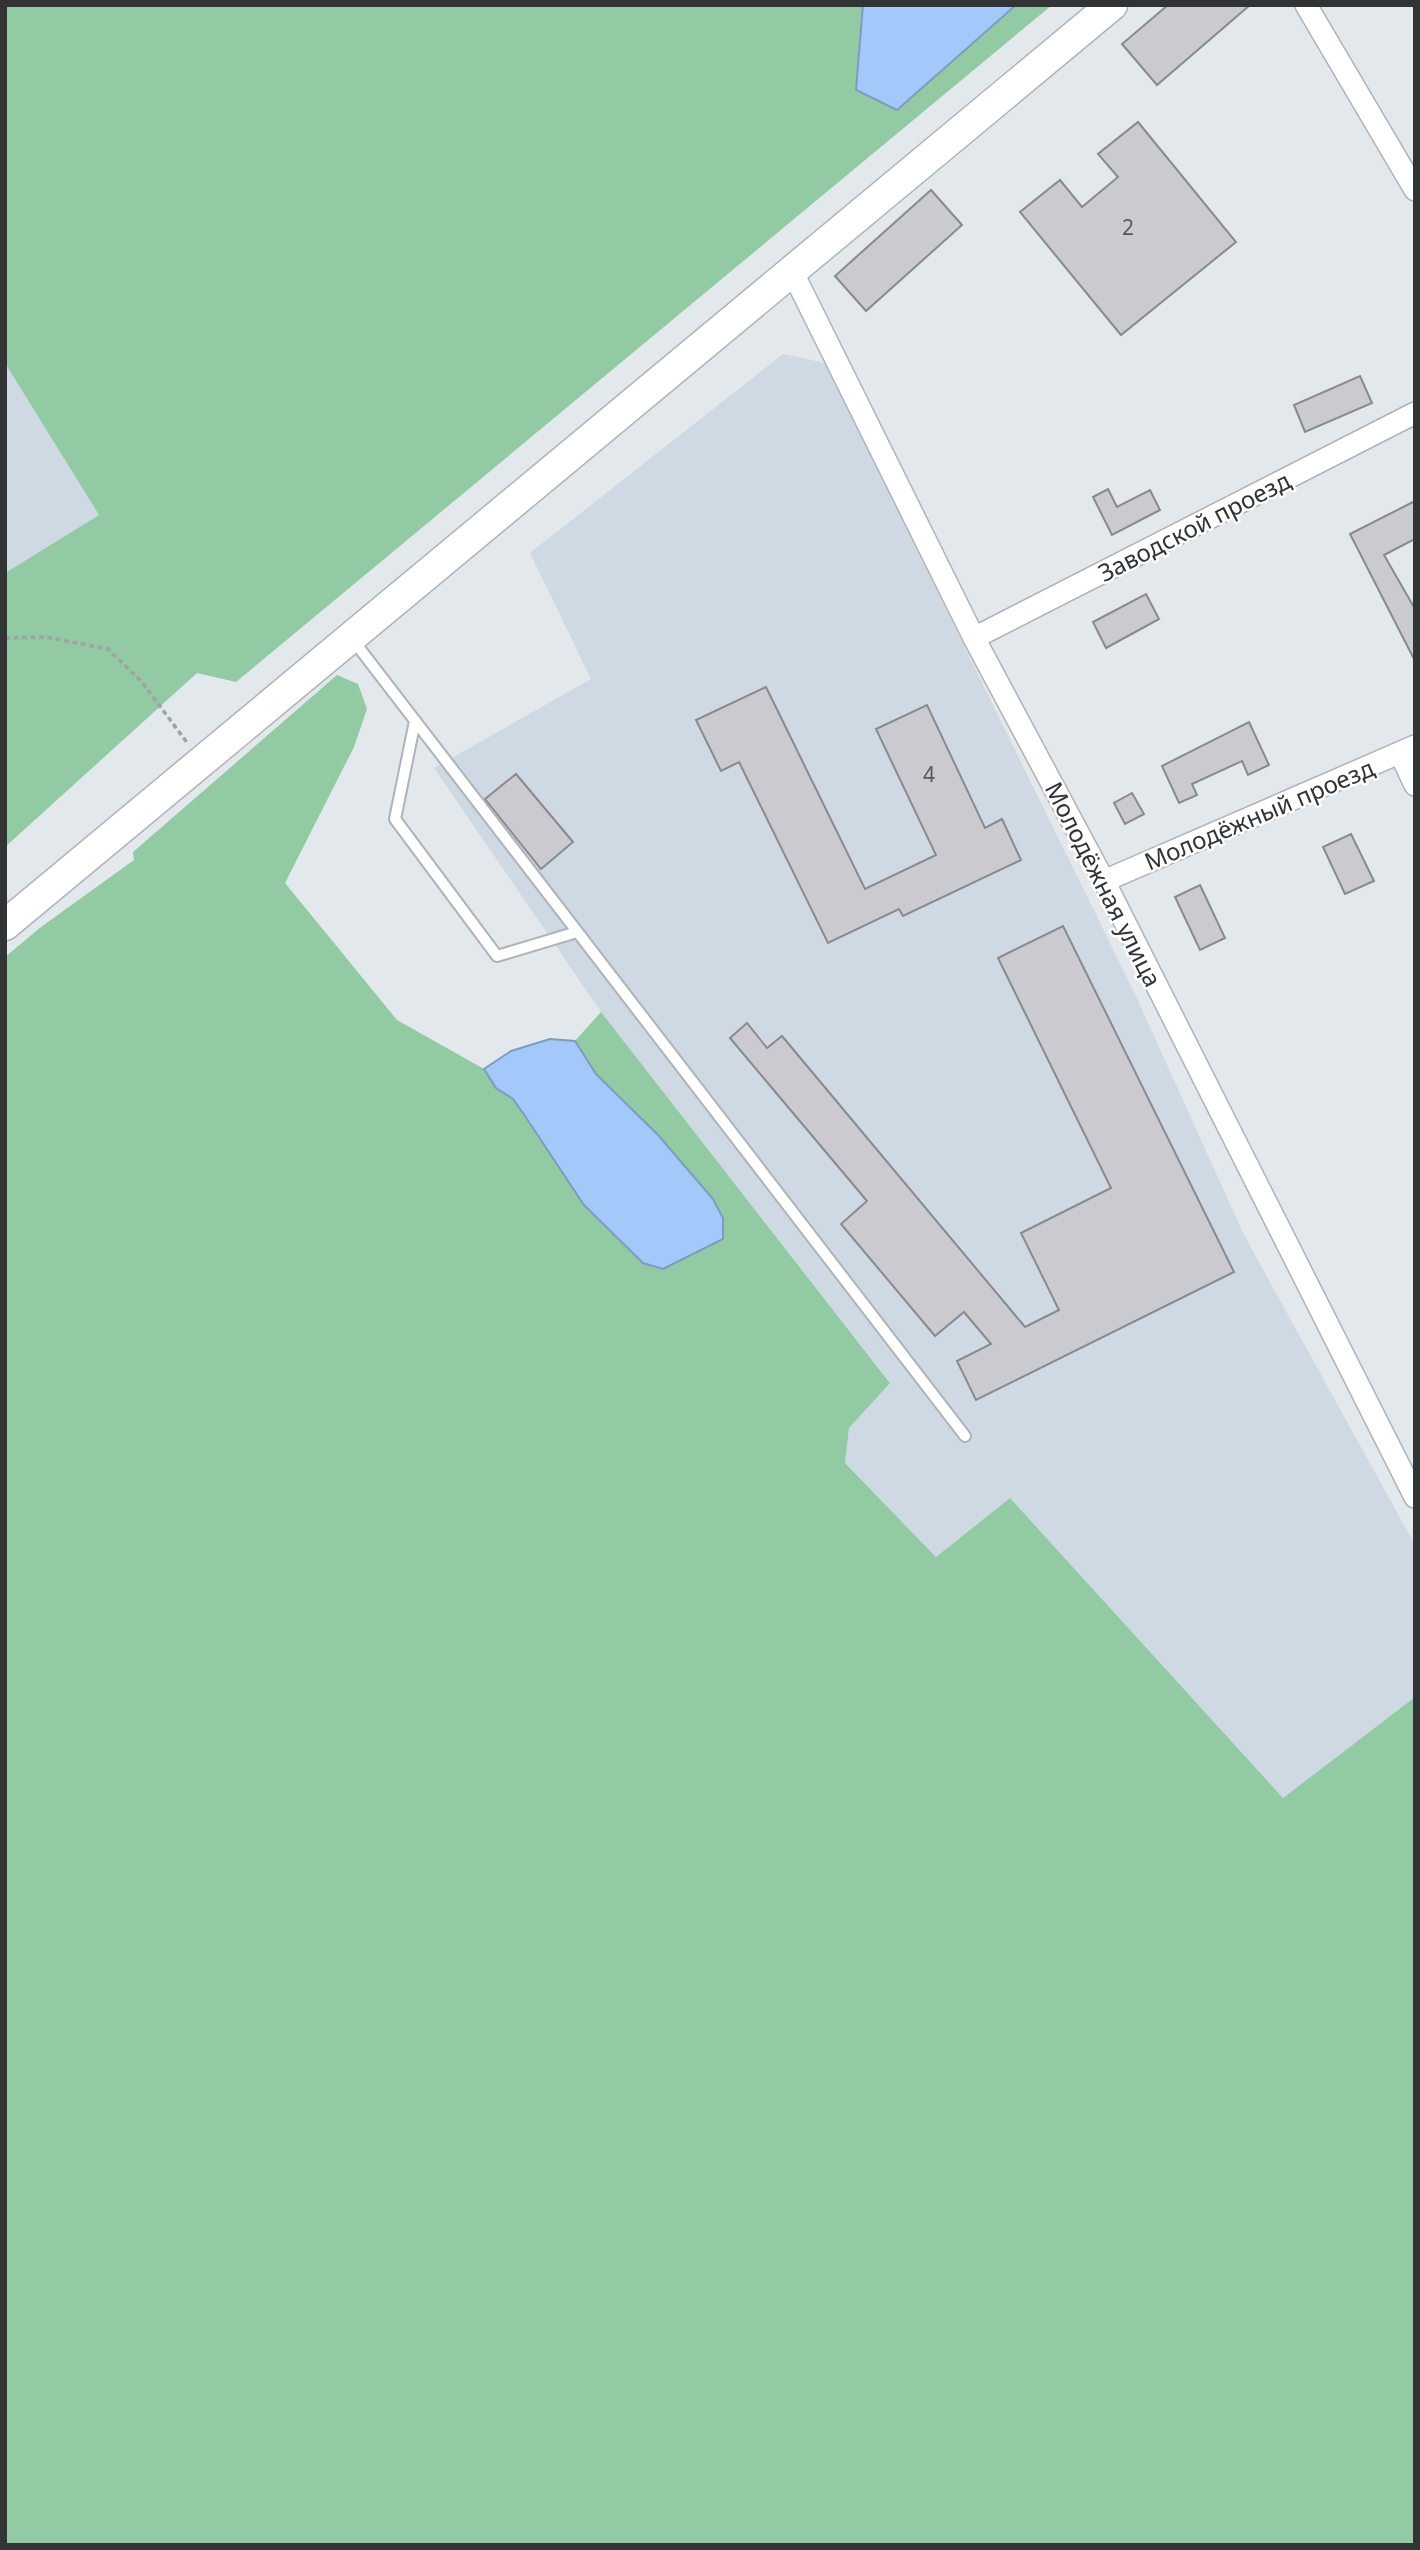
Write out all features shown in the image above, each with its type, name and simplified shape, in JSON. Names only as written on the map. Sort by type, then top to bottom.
[{"type":"main road","points":[[5,925],[353,640],[1112,5]]},
{"type":"street","points":[[1306,5],[1415,190]]},
{"type":"street","name":"Молодёжная улица","points":[[792,271],[974,638],[1104,881],[1415,1497]]},
{"type":"street","name":"Заводской проезд","points":[[974,638],[1415,413]]},
{"type":"street","points":[[1407,750],[1415,785]]},
{"type":"street","name":"Молодёжный проезд","points":[[1104,881],[1407,750]]},
{"type":"lane","points":[[353,640],[965,1437]]},
{"type":"lane","points":[[415,721],[395,819],[497,956],[577,932]]},
{"type":"path","points":[[5,638],[46,637],[108,649],[142,682],[203,763]]},
{"type":"shaded area","points":[[783,354],[825,363],[1135,994],[1244,1235],[1415,1545],[1415,1697],[1283,1798],[1010,1498],[936,1557],[845,1463],[849,1428],[890,1382],[601,1012],[434,768],[591,679],[530,553]]},
{"type":"shaded area","points":[[5,363],[99,515],[5,573]]},
{"type":"green space","points":[[5,5],[863,5],[857,90],[897,110],[1016,5],[1052,5],[236,682],[197,673],[5,847],[5,573],[99,515],[5,363]]},
{"type":"green space","points":[[337,675],[358,684],[367,709],[354,747],[285,883],[397,1020],[484,1069],[496,1088],[513,1099],[584,1205],[658,1135],[596,1074],[575,1041],[601,1012],[890,1383],[849,1428],[845,1463],[936,1557],[1010,1498],[1283,1798],[1415,1697],[1415,2545],[5,2545],[5,957],[41,927],[134,860],[133,852]]},
{"type":"water","points":[[863,5],[1016,5],[897,110],[856,90]]},
{"type":"water","points":[[550,1039],[575,1041],[596,1074],[658,1135],[713,1199],[723,1218],[723,1239],[663,1269],[643,1263],[584,1205],[513,1099],[496,1088],[484,1069],[511,1051]]},
{"type":"building","points":[[1168,5],[1250,5],[1157,85],[1122,44]]},
{"type":"building","points":[[1138,122],[1236,242],[1121,335],[1020,212],[1060,180],[1082,207],[1118,177],[1098,154]]},
{"type":"building","points":[[931,190],[962,225],[866,311],[835,276]]},
{"type":"building","points":[[1360,376],[1372,403],[1305,432],[1294,405]]},
{"type":"building","points":[[1108,489],[1117,507],[1150,490],[1160,510],[1112,535],[1093,497]]},
{"type":"building","points":[[1415,501],[1415,539],[1384,555],[1415,609],[1415,661],[1350,534]]},
{"type":"building","points":[[1146,594],[1159,619],[1106,648],[1093,622]]},
{"type":"building","points":[[766,687],[865,889],[936,855],[876,729],[927,705],[985,828],[1002,819],[1021,860],[903,916],[899,909],[828,943],[739,762],[721,771],[696,720]]},
{"type":"building","points":[[1249,722],[1269,765],[1248,775],[1242,761],[1192,784],[1197,795],[1179,803],[1162,766]]},
{"type":"building","points":[[516,774],[573,842],[541,869],[485,799]]},
{"type":"building","points":[[1132,793],[1144,814],[1125,824],[1114,803]]},
{"type":"building","points":[[1351,834],[1374,881],[1345,894],[1323,847]]},
{"type":"building","points":[[1200,885],[1225,938],[1200,950],[1175,897]]},
{"type":"building","points":[[1063,926],[1234,1272],[976,1400],[957,1361],[991,1344],[964,1312],[935,1336],[841,1224],[867,1201],[730,1038],[747,1023],[767,1048],[782,1036],[1025,1327],[1059,1310],[1021,1233],[1111,1188],[998,958]]}]
